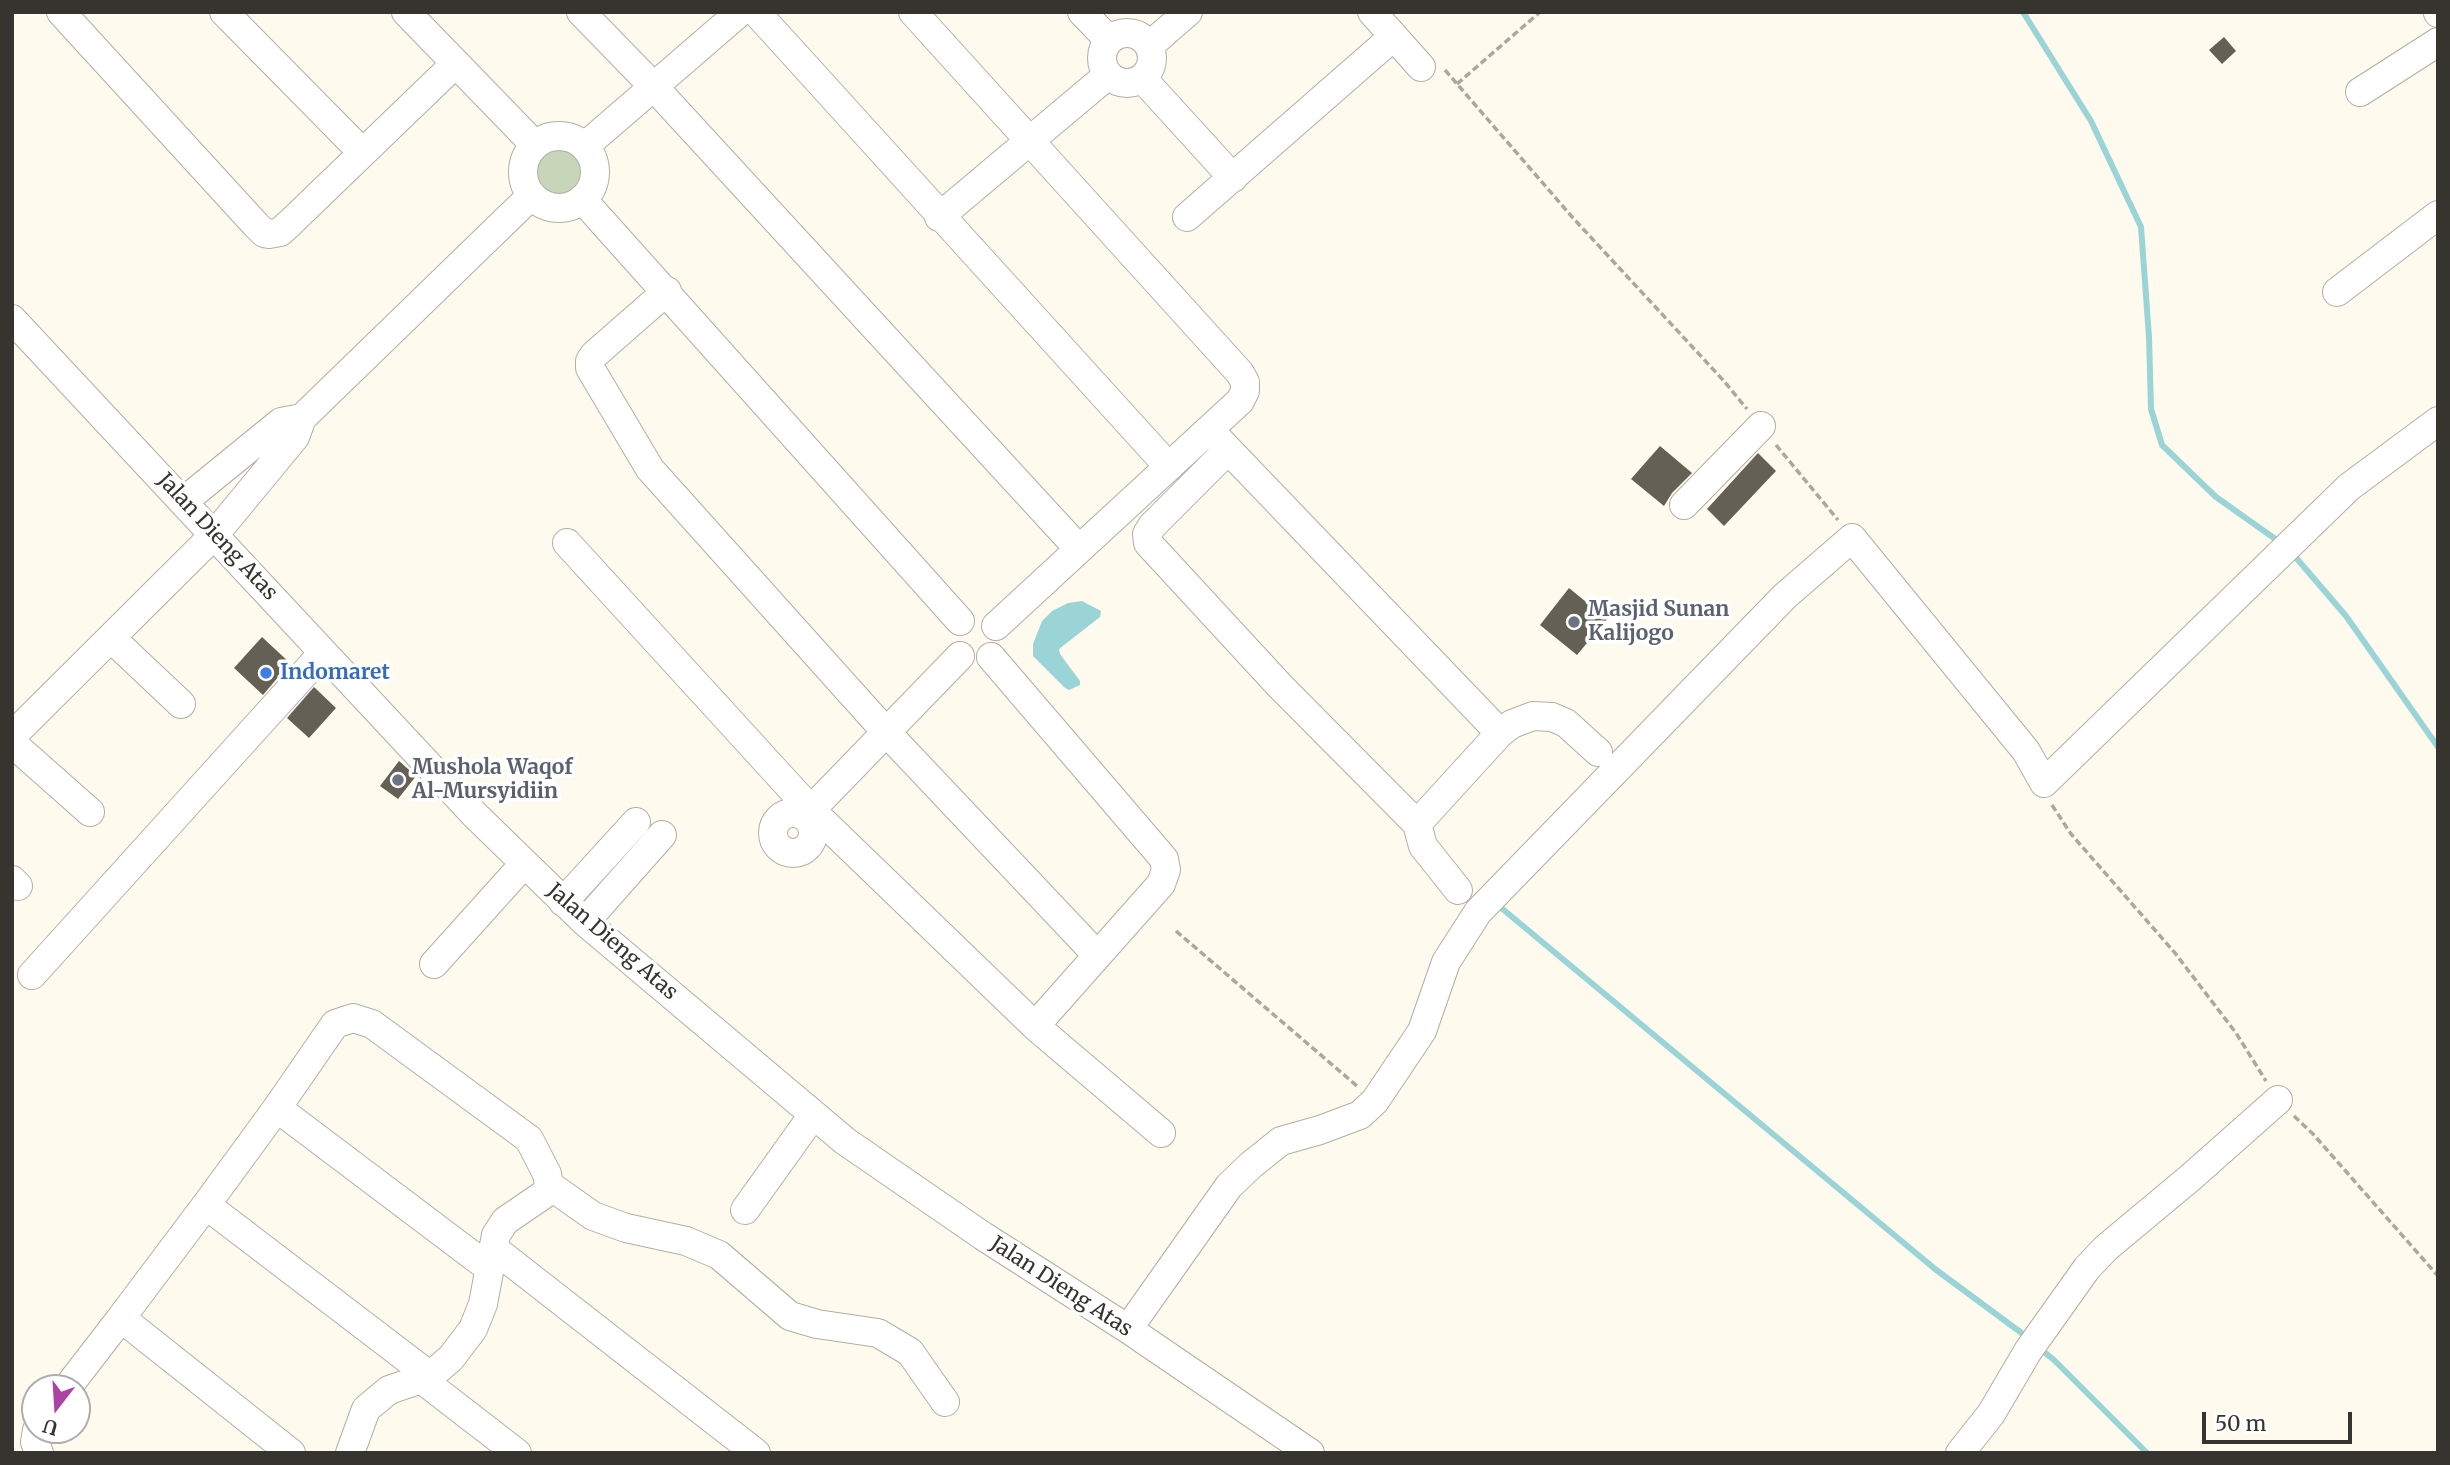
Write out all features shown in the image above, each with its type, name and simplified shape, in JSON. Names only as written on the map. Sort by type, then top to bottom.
[{"type":"street","points":[[61,12],[264,233],[275,235],[455,64]]},
{"type":"street","points":[[224,12],[362,152]]},
{"type":"street","points":[[406,12],[534,144]]},
{"type":"street","points":[[581,12],[653,86],[1079,549]]},
{"type":"street","points":[[585,146],[740,12]]},
{"type":"street","points":[[756,12],[939,217],[1169,467]]},
{"type":"street","points":[[913,12],[1240,373],[1245,382],[1245,391],[1240,401],[1218,440],[1152,526],[1147,534],[1148,542],[1280,686],[1417,824],[1423,846],[1458,890]]},
{"type":"street","points":[[1082,12],[1108,40]]},
{"type":"street","points":[[1149,46],[1188,12]]},
{"type":"street","points":[[1373,12],[1393,37],[1430,66]]},
{"type":"street","points":[[1130,33],[1144,39],[1149,46],[1152,60],[1151,67],[1142,78],[1136,82],[1121,83],[1108,75],[1104,69],[1102,54],[1108,40],[1130,33]]},
{"type":"street","points":[[1187,217],[1393,37]]},
{"type":"street","points":[[2360,92],[2438,42]]},
{"type":"street","points":[[939,217],[1108,75]]},
{"type":"street","points":[[1142,78],[1233,178]]},
{"type":"street","points":[[560,135],[585,146],[594,160],[595,169],[593,186],[582,199],[566,208],[556,208],[538,202],[531,196],[526,188],[522,169],[534,144],[542,139],[560,135]]},
{"type":"street","points":[[12,736],[215,534],[295,437],[302,418],[531,196]]},
{"type":"street","points":[[582,199],[960,621]]},
{"type":"street","points":[[2337,292],[2438,215]]},
{"type":"street","points":[[667,291],[593,355],[590,361],[590,368],[650,469],[887,733],[1097,955]]},
{"type":"street","name":"Jalan Dieng Atas","points":[[12,319],[475,815],[585,922],[845,1141],[1310,1453]]},
{"type":"street","points":[[184,501],[281,422],[302,418]]},
{"type":"street","points":[[1128,1329],[1229,1186],[1251,1165],[1281,1141],[1360,1115],[1375,1101],[1422,1031],[1446,962],[1478,912],[1785,596],[1852,538],[2026,751],[2044,783],[2348,487],[2438,421]]},
{"type":"street","points":[[1684,505],[1761,426]]},
{"type":"street","points":[[996,626],[1169,467],[1218,440]]},
{"type":"street","points":[[1218,440],[1500,733]]},
{"type":"street","points":[[226,465],[251,490]]},
{"type":"street","points":[[567,543],[808,813],[1035,1026],[1161,1133]]},
{"type":"street","points":[[975,615],[984,616],[996,626],[1000,639],[996,652],[986,660],[972,662],[960,656],[955,650],[953,634],[960,621],[975,615]]},
{"type":"street","points":[[111,638],[181,704]]},
{"type":"street","points":[[32,975],[323,653]]},
{"type":"street","points":[[808,813],[960,656]]},
{"type":"street","points":[[991,657],[1164,859],[1166,870],[1161,884],[1035,1026]]},
{"type":"street","points":[[1417,824],[1500,733],[1512,724],[1533,716],[1552,717],[1566,723],[1598,752]]},
{"type":"street","points":[[12,743],[90,812]]},
{"type":"street","points":[[563,902],[636,822]]},
{"type":"street","points":[[585,922],[662,835]]},
{"type":"street","points":[[434,964],[524,864]]},
{"type":"street","points":[[78,1374],[206,1205],[335,1024],[353,1018],[372,1024],[529,1139],[547,1174],[549,1185],[546,1193],[505,1220],[496,1235],[483,1304],[473,1329],[451,1358],[425,1377],[389,1390],[366,1409],[350,1453]]},
{"type":"street","points":[[1960,1453],[1991,1414],[2033,1345],[2087,1268],[2106,1248],[2278,1100]]},
{"type":"street","points":[[277,1108],[491,1258],[756,1453]]},
{"type":"street","points":[[745,1210],[813,1115]]},
{"type":"street","points":[[549,1185],[593,1216],[626,1228],[686,1241],[719,1255],[790,1316],[817,1324],[878,1333],[910,1352],[945,1402]]},
{"type":"street","points":[[206,1205],[425,1377],[516,1453]]},
{"type":"street","points":[[121,1318],[290,1453]]},
{"type":"path","points":[[1457,84],[1540,12]]},
{"type":"path","points":[[1430,66],[1457,84],[1573,218],[1723,380],[1852,538]]},
{"type":"path","points":[[2044,783],[2054,809],[2071,834],[2175,953],[2236,1033],[2278,1100],[2313,1134],[2438,1276]]},
{"type":"path","points":[[1176,931],[1375,1101]]},
{"type":"green space","points":[[559,147],[577,154],[584,172],[577,190],[559,197],[541,190],[534,172],[541,154]]},
{"type":"water","points":[[1082,601],[1101,611],[1100,617],[1059,649],[1080,681],[1080,685],[1069,690],[1033,656],[1033,644],[1042,621],[1052,611],[1068,603]]},
{"type":"building","points":[[2224,37],[2236,51],[2222,64],[2209,50]]},
{"type":"building","points":[[1660,446],[1692,473],[1672,493],[1664,506],[1631,479]]},
{"type":"building","points":[[1758,453],[1776,471],[1724,526],[1707,509]]},
{"type":"building","name":"Masjid Sunan Kalijogo","points":[[1569,588],[1607,619],[1577,655],[1540,625]]},
{"type":"building","points":[[262,637],[290,663],[263,695],[234,668]]},
{"type":"building","points":[[314,687],[336,708],[309,738],[287,718]]},
{"type":"building","name":"Mushola Waqof Al-Mursyidiin","points":[[399,761],[416,776],[398,799],[380,786]]},
{"type":"waterway","points":[[2023,12],[2091,121],[2141,227],[2151,409],[2162,445],[2216,497],[2281,543]]},
{"type":"waterway","points":[[2292,553],[2346,616],[2438,747]]},
{"type":"waterway","points":[[1499,906],[1935,1269],[2027,1337]]},
{"type":"waterway","points":[[2038,1347],[2147,1453]]},
{"type":"place","name":"Masjid Sunan Kalijogo","points":[[1574,622]]},
{"type":"place","name":"Indomaret","points":[[266,673]]},
{"type":"place","name":"Mushola Waqof Al-Mursyidiin","points":[[398,780]]}]
